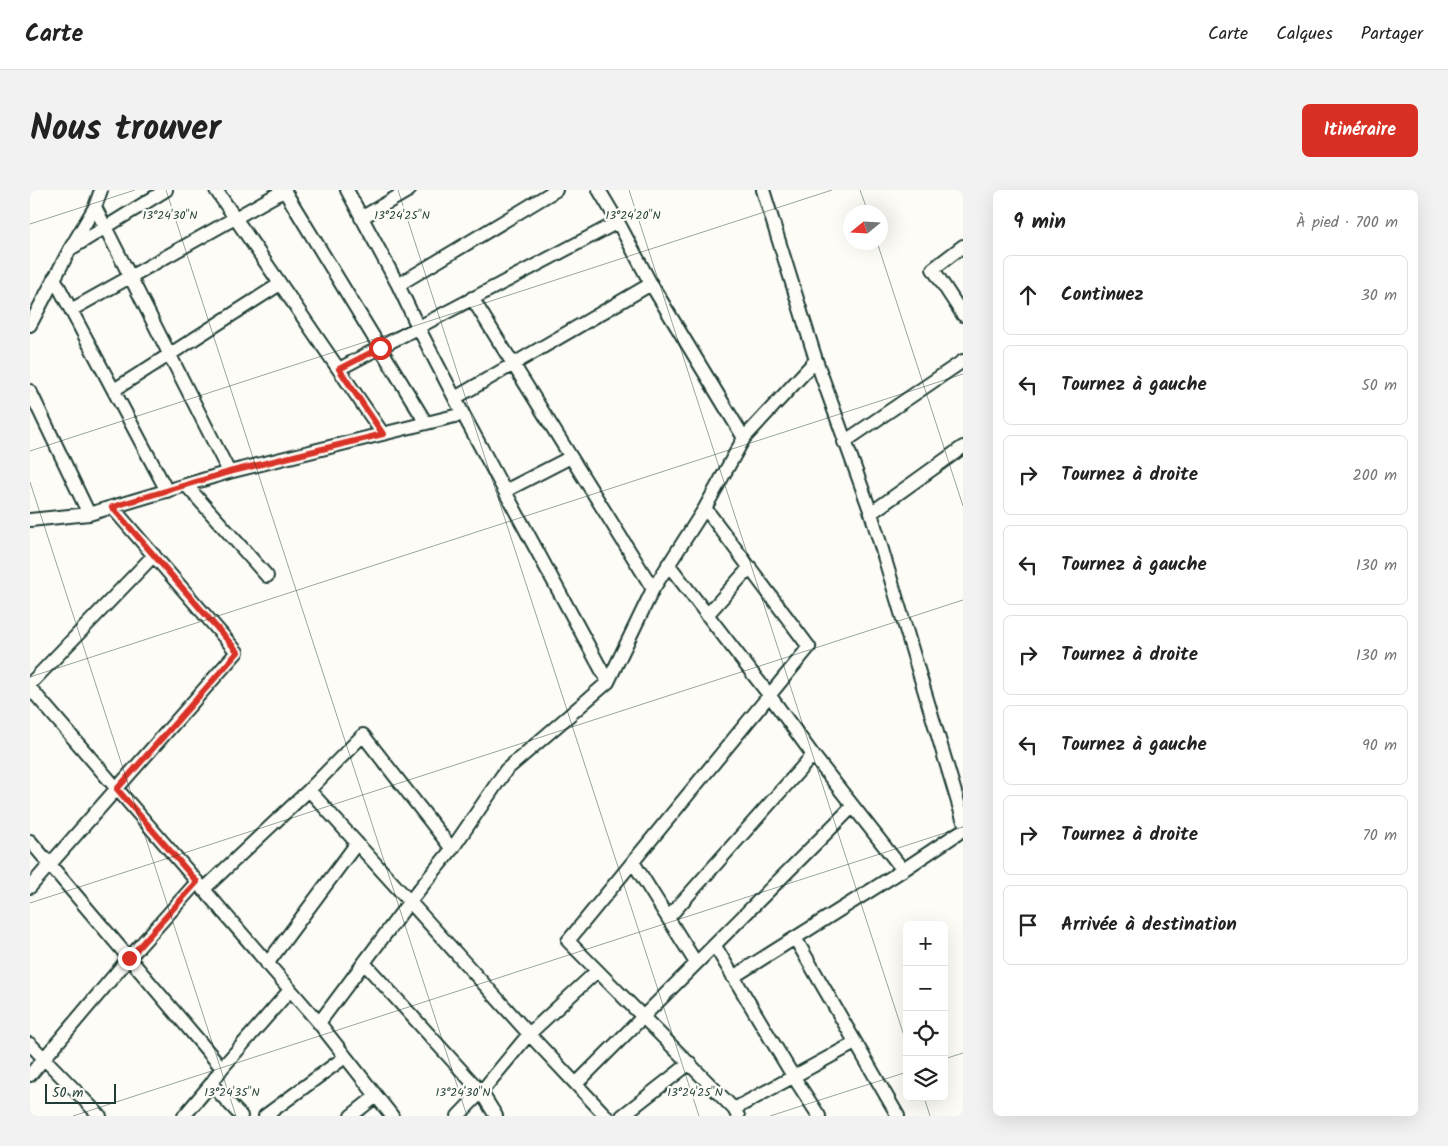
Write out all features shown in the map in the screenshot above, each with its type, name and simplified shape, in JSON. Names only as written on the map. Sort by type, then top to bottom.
[{"type":"street","points":[[30,325],[54,278],[95,207],[101,190]]},
{"type":"street","points":[[70,249],[166,190]]},
{"type":"street","points":[[216,190],[383,434]]},
{"type":"street","points":[[71,310],[284,190],[426,423]]},
{"type":"street","points":[[347,190],[398,285],[463,414],[608,682]]},
{"type":"street","points":[[361,218],[409,190]]},
{"type":"street","points":[[398,285],[556,190]]},
{"type":"street","points":[[599,190],[651,284],[744,438]]},
{"type":"street","points":[[763,190],[816,360],[871,513],[963,818]]},
{"type":"street","points":[[95,207],[229,472]]},
{"type":"street","points":[[339,369],[618,222]]},
{"type":"street","points":[[963,246],[933,269],[963,314]]},
{"type":"street","points":[[54,278],[167,490]]},
{"type":"street","points":[[114,390],[280,284]]},
{"type":"street","points":[[455,398],[651,284]]},
{"type":"street","points":[[472,298],[653,589]]},
{"type":"street","points":[[319,1023],[410,901],[452,849],[506,770],[608,682],[653,589],[705,508],[744,438],[816,360]]},
{"type":"street","points":[[844,442],[963,361]]},
{"type":"street","points":[[30,391],[89,514]]},
{"type":"street","points":[[30,520],[89,514],[229,472],[463,414]]},
{"type":"street","points":[[871,513],[963,447]]},
{"type":"street","points":[[505,492],[571,457]]},
{"type":"street","points":[[186,485],[267,576]]},
{"type":"street","points":[[30,887],[238,652],[112,507]]},
{"type":"street","points":[[705,508],[809,647],[568,942],[690,1063],[736,1112],[793,1076],[854,1043]]},
{"type":"street","points":[[30,684],[154,555]]},
{"type":"street","points":[[668,564],[903,870]]},
{"type":"street","points":[[707,614],[750,567]]},
{"type":"street","points":[[30,688],[319,1023],[392,1116]]},
{"type":"street","points":[[30,1075],[129,958],[200,886],[309,790],[364,736],[452,849]]},
{"type":"street","points":[[668,918],[813,755]]},
{"type":"street","points":[[309,790],[528,1034],[606,1116]]},
{"type":"street","points":[[576,1084],[854,806]]},
{"type":"street","points":[[734,977],[963,830]]},
{"type":"street","points":[[30,841],[222,1068]]},
{"type":"street","points":[[267,964],[357,843]]},
{"type":"street","points":[[633,862],[696,963]]},
{"type":"street","points":[[795,938],[854,1043],[898,1116]]},
{"type":"street","points":[[715,946],[819,1116]]},
{"type":"street","points":[[364,963],[481,1092],[496,1116]]},
{"type":"street","points":[[458,1116],[481,1092],[528,1034],[597,971]]},
{"type":"street","points":[[184,1116],[222,1068],[290,990]]},
{"type":"street","points":[[30,1044],[100,1116]]},
{"type":"street","points":[[265,1116],[345,1057]]},
{"type":"street","points":[[622,1116],[690,1063]]},
{"type":"street","points":[[211,1084],[241,1116]]},
{"type":"street","points":[[351,1116],[376,1096]]},
{"type":"route","points":[[129,958],[197,882],[117,789],[238,652],[112,507],[229,472],[383,434],[339,369],[380,348]]}]
